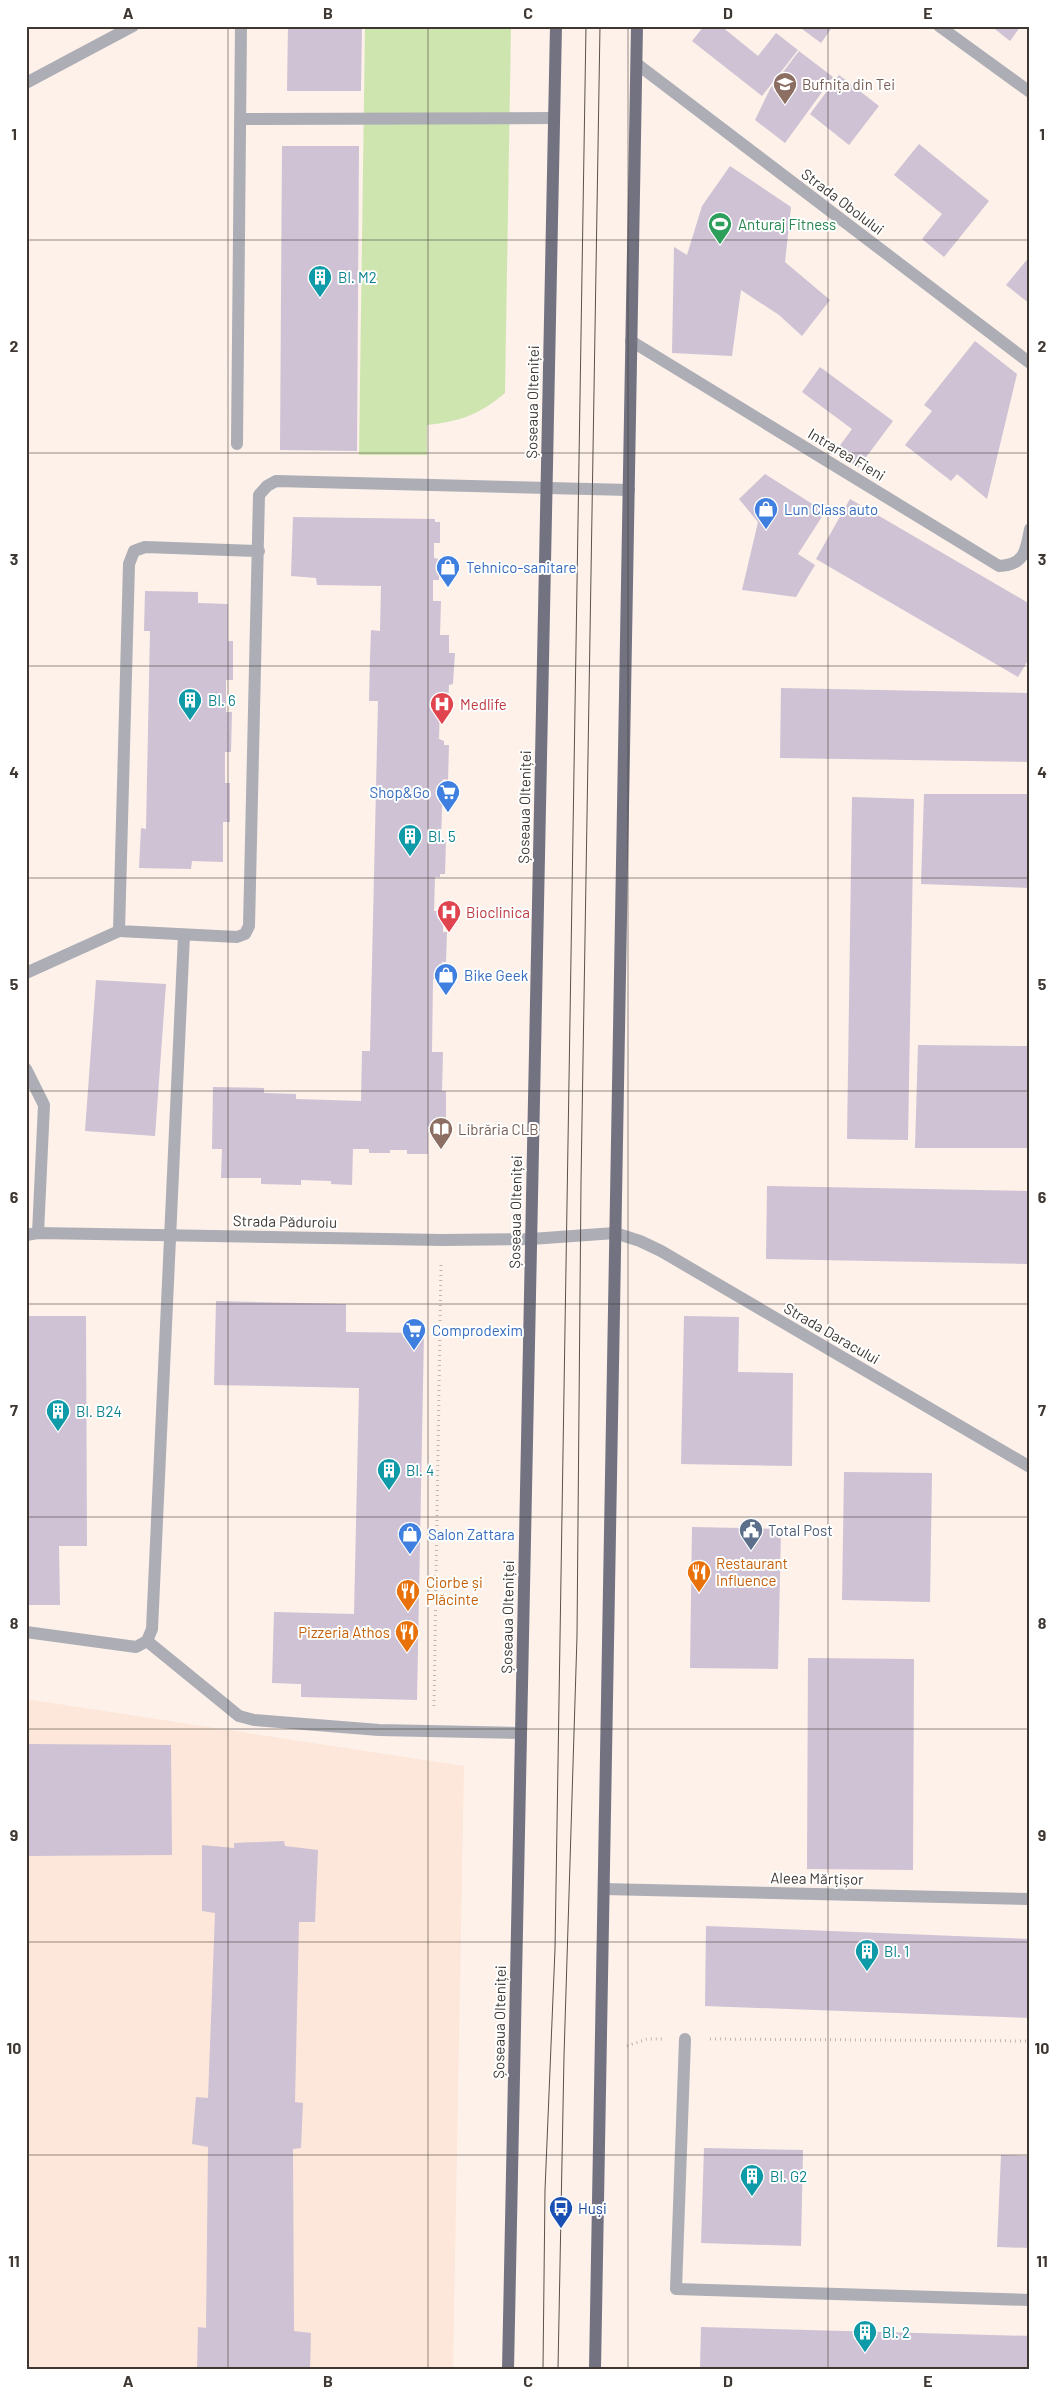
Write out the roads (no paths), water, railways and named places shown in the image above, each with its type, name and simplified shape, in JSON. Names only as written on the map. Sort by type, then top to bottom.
[{"type":"main road","name":"Șoseaua Olteniței","points":[[508,2369],[556,26]]},
{"type":"main road","points":[[595,2369],[638,26]]},
{"type":"street","points":[[26,84],[133,26]]},
{"type":"street","points":[[237,444],[241,26]]},
{"type":"street","points":[[939,26],[1030,92]]},
{"type":"street","name":"Strada Obolului","points":[[637,64],[1030,363]]},
{"type":"street","points":[[241,119],[554,118]]},
{"type":"street","name":"Intrarea Fieni","points":[[631,341],[999,566],[1011,566],[1021,558],[1026,549],[1030,528]]},
{"type":"street","points":[[26,973],[119,931],[237,937],[245,934],[249,926],[260,495],[267,486],[276,481],[629,490]]},
{"type":"street","points":[[119,931],[130,564],[134,552],[145,547],[259,551]]},
{"type":"street","points":[[26,1632],[136,1647],[147,1641],[152,1629],[184,935]]},
{"type":"street","name":"Strada Păduroiu","points":[[26,1069],[44,1105],[32,1234],[442,1240],[531,1239]]},
{"type":"street","name":"Strada Daracului","points":[[531,1239],[615,1233],[640,1240],[1030,1467]]},
{"type":"street","points":[[147,1641],[239,1716],[254,1720],[434,1731],[521,1733]]},
{"type":"street","name":"Aleea Mărțișor","points":[[604,1888],[1030,1899]]},
{"type":"street","points":[[685,2039],[676,2289],[1030,2300]]},
{"type":"tram line","points":[[543,2369],[545,2190],[555,1949],[586,26]]},
{"type":"tram line","points":[[558,2369],[564,2056],[577,1636],[581,1182],[600,26]]},
{"type":"place","name":"Bufnița din Tei","points":[[785,105]]},
{"type":"place","name":"Anturaj Fitness","points":[[720,245]]},
{"type":"place","name":"Bl. M2","points":[[320,298]]},
{"type":"place","name":"Lun Class auto","points":[[766,530]]},
{"type":"place","name":"Tehnico-sanitare","points":[[448,588]]},
{"type":"place","name":"Bl. 6","points":[[190,721]]},
{"type":"place","name":"Medlife","points":[[442,725]]},
{"type":"place","name":"Shop&Go","points":[[448,813]]},
{"type":"place","name":"Bl. 5","points":[[410,857]]},
{"type":"place","name":"Bioclinica","points":[[449,933]]},
{"type":"place","name":"Bike Geek","points":[[446,996]]},
{"type":"place","name":"Librăria CLB","points":[[441,1150]]},
{"type":"place","name":"Comprodexim","points":[[414,1351]]},
{"type":"place","name":"Bl. B24","points":[[58,1432]]},
{"type":"place","name":"Bl. 4","points":[[389,1491]]},
{"type":"place","name":"Total Post","points":[[751,1551]]},
{"type":"place","name":"Salon Zattara","points":[[410,1555]]},
{"type":"place","name":"Restaurant Influence","points":[[699,1593]]},
{"type":"place","name":"Ciorbe și Plăcinte","points":[[408,1612]]},
{"type":"place","name":"Pizzeria Athos","points":[[407,1653]]},
{"type":"place","name":"Bl. 1","points":[[867,1972]]},
{"type":"place","name":"Bl. G2","points":[[752,2197]]},
{"type":"place","name":"Huși","points":[[561,2229]]},
{"type":"place","name":"Bl. 2","points":[[865,2353]]}]
